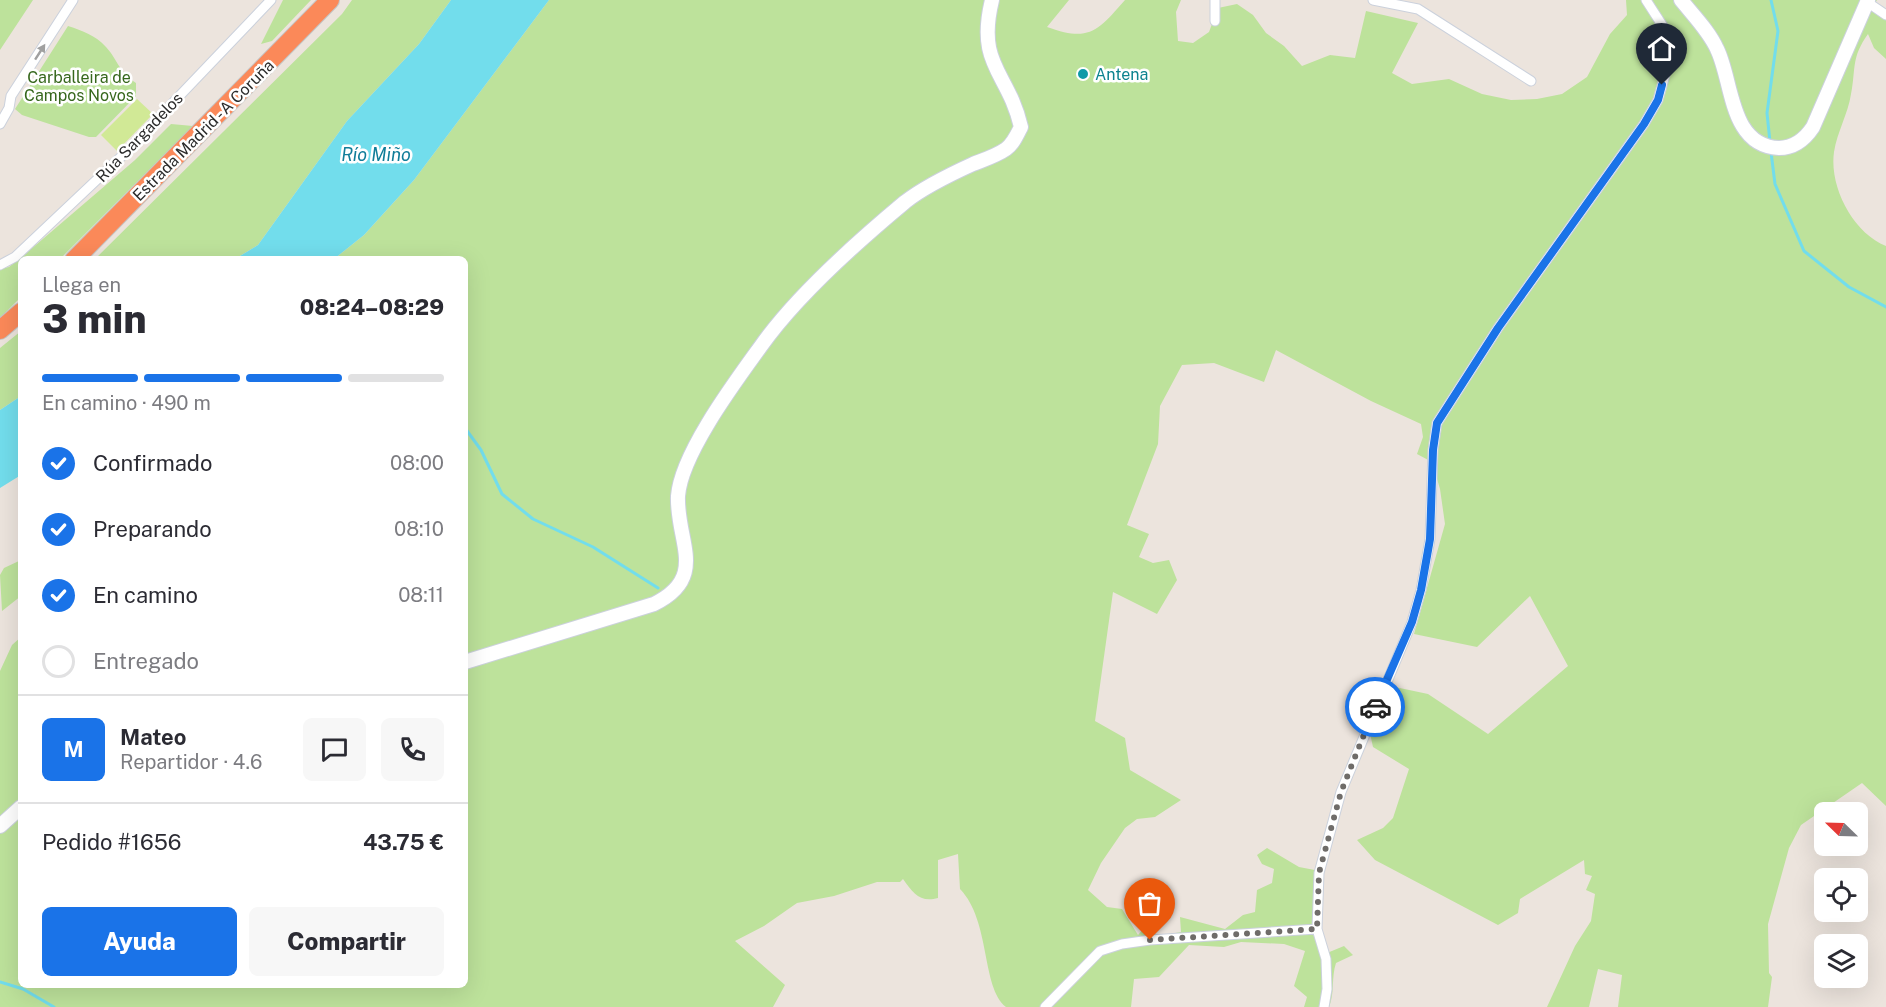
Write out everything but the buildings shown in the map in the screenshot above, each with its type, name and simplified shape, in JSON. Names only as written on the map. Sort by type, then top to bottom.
[{"type":"highway","name":"Estrada Madrid - A Coruña","points":[[78,256],[330,0]]},
{"type":"highway","points":[[0,330],[18,315]]},
{"type":"street","points":[[0,124],[9,108],[8,100],[73,0]]},
{"type":"street","name":"Rúa Sargadelos","points":[[0,265],[15,257],[123,156],[271,0]]},
{"type":"street","points":[[468,661],[654,604],[676,590],[685,576],[687,558],[678,497],[683,470],[761,346],[784,316],[817,283],[907,201],[962,169],[1005,149],[1014,141],[1021,127],[1017,112],[994,66],[987,44],[986,26],[992,0]]},
{"type":"street","points":[[1215,0],[1215,21]]},
{"type":"street","points":[[1373,0],[1419,9],[1531,81]]},
{"type":"street","points":[[1324,1007],[1327,989],[1326,959],[1317,929],[1319,873],[1341,792],[1412,622],[1421,590],[1430,539],[1433,450],[1437,423],[1498,328],[1644,124],[1658,100],[1666,71],[1666,30],[1646,0]]},
{"type":"street","points":[[1681,0],[1717,48],[1738,119],[1753,138],[1764,145],[1779,148],[1802,141],[1813,127],[1867,1],[1886,15]]},
{"type":"street","points":[[0,826],[18,810]]},
{"type":"street","points":[[1045,1007],[1100,951],[1122,944],[1150,940],[1317,929]]},
{"type":"green space","points":[[0,0],[33,0],[0,50]]},
{"type":"green space","points":[[283,0],[311,0],[272,41],[261,44]]},
{"type":"green space","points":[[352,0],[451,0],[419,44],[347,121],[258,245],[240,256],[98,256],[342,14]]},
{"type":"green space","points":[[549,0],[1069,0],[1047,27],[1073,34],[1099,27],[1125,0],[1181,0],[1176,12],[1178,41],[1193,43],[1209,32],[1218,8],[1237,4],[1253,15],[1266,33],[1284,46],[1302,66],[1330,55],[1355,58],[1366,11],[1418,23],[1392,73],[1412,84],[1449,79],[1482,94],[1511,100],[1537,99],[1562,94],[1587,77],[1610,34],[1627,15],[1626,0],[1877,0],[1873,7],[1886,17],[1886,59],[1874,48],[1868,34],[1856,56],[1850,101],[1835,145],[1833,166],[1840,194],[1854,220],[1874,240],[1886,246],[1886,806],[1862,783],[1834,802],[1814,802],[1814,816],[1801,825],[1789,848],[1768,924],[1769,973],[1772,977],[1768,1007],[1618,1007],[1622,975],[1598,969],[1589,1007],[1547,1007],[1575,946],[1591,921],[1595,894],[1586,890],[1592,876],[1585,874],[1584,860],[1520,899],[1518,913],[1498,925],[1375,860],[1357,840],[1383,828],[1393,818],[1409,769],[1373,747],[1369,729],[1388,694],[1395,687],[1428,694],[1488,734],[1568,666],[1530,596],[1477,647],[1414,634],[1445,524],[1440,489],[1432,462],[1417,454],[1423,437],[1421,424],[1371,401],[1276,350],[1264,382],[1214,363],[1182,365],[1160,406],[1158,444],[1127,525],[1149,534],[1139,557],[1153,563],[1169,560],[1177,580],[1157,614],[1113,592],[1095,721],[1125,738],[1130,770],[1181,800],[1155,817],[1137,819],[1125,828],[1101,863],[1088,890],[1107,907],[1122,909],[1138,935],[1146,926],[1158,936],[1181,932],[1180,917],[1225,929],[1243,915],[1255,912],[1257,890],[1272,883],[1274,869],[1262,864],[1257,855],[1267,848],[1299,867],[1320,871],[1319,939],[1327,953],[1344,946],[1353,955],[1336,963],[1329,1007],[1304,1007],[1307,997],[1294,986],[1305,951],[1284,944],[1241,942],[1224,947],[1189,945],[1159,977],[1134,979],[1131,1007],[1006,1007],[998,998],[993,985],[977,918],[970,902],[960,889],[958,854],[938,860],[938,898],[926,899],[918,896],[903,879],[900,882],[877,882],[834,896],[797,903],[764,926],[735,941],[785,985],[773,1007],[0,1007],[0,671],[12,645],[18,640],[18,988],[468,988],[468,256],[338,256],[364,235],[414,180]]},
{"type":"green space","name":"Carballeira de Campos Novos","points":[[68,26],[98,39],[125,74],[136,83],[136,96],[96,137],[89,137],[22,115],[15,109]]},
{"type":"green space","points":[[137,99],[153,114],[117,151],[101,135]]},
{"type":"green space","points":[[171,124],[193,126],[63,256],[23,256],[135,160]]},
{"type":"green space","points":[[18,260],[18,300],[0,318],[0,269],[9,267]]},
{"type":"green space","points":[[18,333],[18,398],[0,410],[0,348]]},
{"type":"green space","points":[[18,561],[18,598],[2,611],[0,575],[4,568]]},
{"type":"water","name":"Río Miño","points":[[451,0],[549,0],[414,180],[364,235],[338,256],[240,256],[258,245],[347,121],[419,44]]},
{"type":"water","points":[[18,398],[18,477],[0,488],[0,410]]},
{"type":"waterway","points":[[1770,142],[1767,113],[1778,31],[1771,0]]},
{"type":"waterway","points":[[1771,152],[1775,184],[1804,251],[1849,287],[1886,307]]},
{"type":"waterway","points":[[468,432],[481,450],[502,494],[533,519],[593,547],[658,588]]},
{"type":"waterway","points":[[0,982],[18,987]]},
{"type":"waterway","points":[[20,988],[54,1007]]},
{"type":"way so far","points":[[1150,940],[1317,929],[1319,873],[1341,792],[1375,707]]},
{"type":"place","name":"Antena","points":[[1083,74]]},
{"type":"route","points":[[1375,707],[1400,653],[1421,590],[1430,539],[1433,450],[1437,423],[1498,328],[1644,124],[1658,100],[1662,85]]}]
